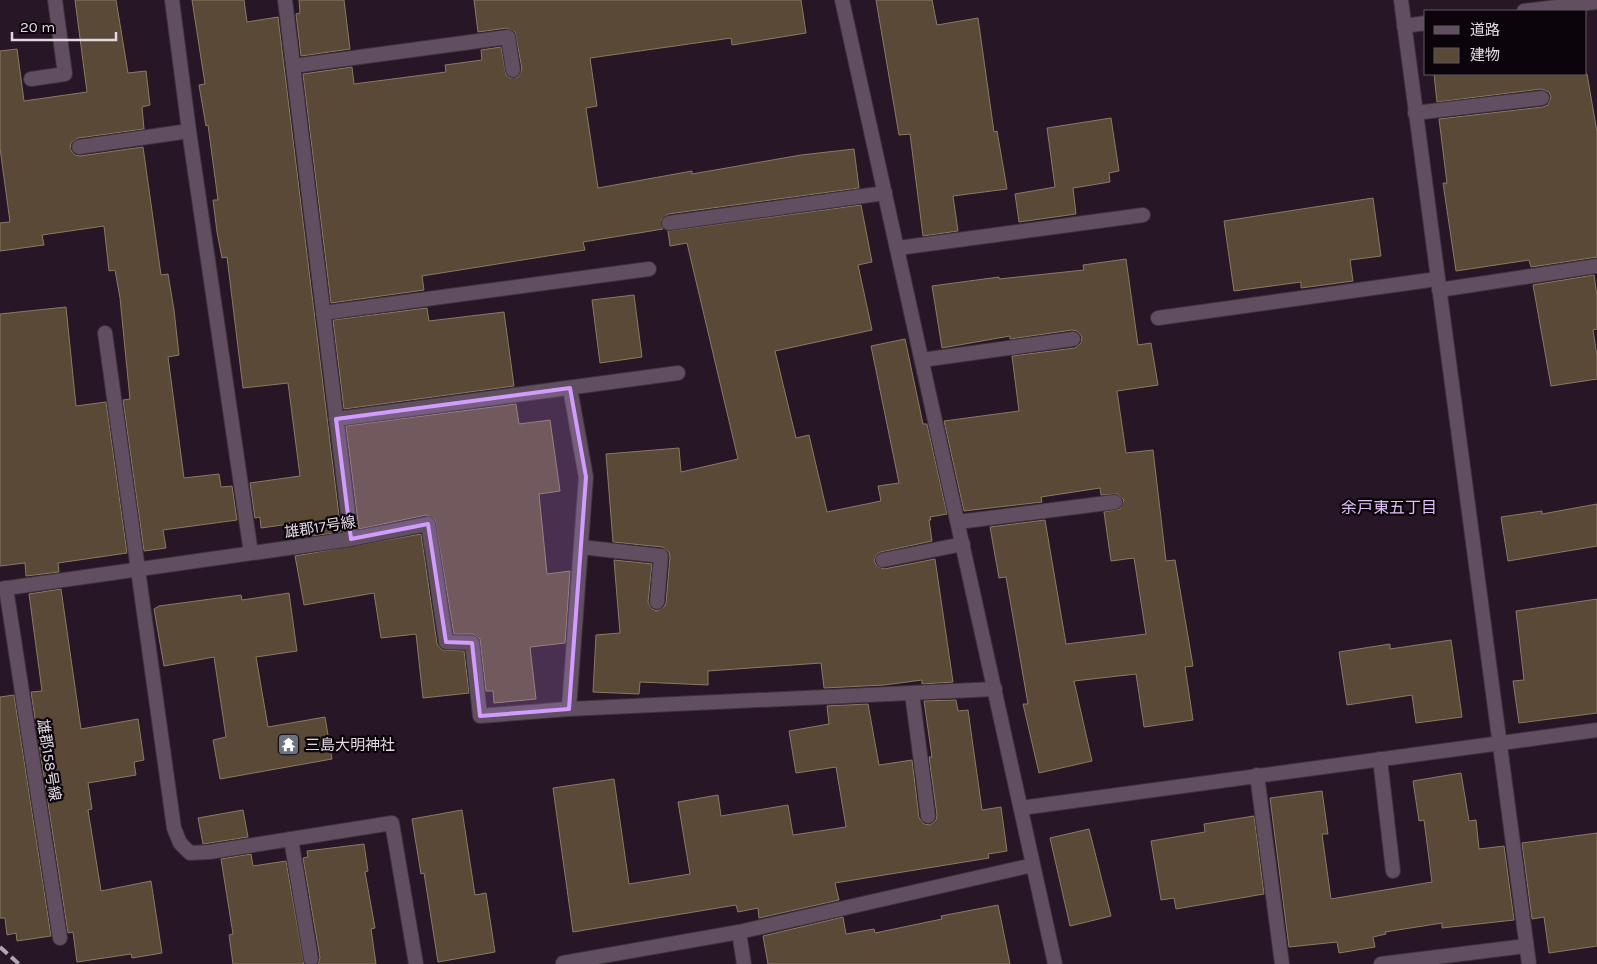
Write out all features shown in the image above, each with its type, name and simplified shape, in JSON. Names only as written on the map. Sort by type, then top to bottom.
[{"type":"street","points":[[31,79],[65,74],[55,0]]},
{"type":"street","points":[[172,0],[189,132],[251,553]]},
{"type":"street","points":[[285,0],[351,539]]},
{"type":"street","points":[[842,0],[1055,964]]},
{"type":"street","points":[[1400,0],[1529,964]]},
{"type":"street","points":[[1532,10],[1597,2]]},
{"type":"street","points":[[1404,26],[1424,23]]},
{"type":"street","points":[[293,66],[508,37],[513,70]]},
{"type":"street","points":[[1415,113],[1542,98]]},
{"type":"street","points":[[79,147],[189,132]]},
{"type":"street","points":[[669,223],[886,193]]},
{"type":"street","points":[[898,248],[1143,215]]},
{"type":"street","points":[[1158,318],[1597,266]]},
{"type":"street","points":[[323,313],[649,269]]},
{"type":"street","points":[[105,333],[174,828],[180,843],[190,852],[210,852],[392,823],[416,964]]},
{"type":"street","points":[[922,360],[1073,339]]},
{"type":"street","points":[[336,419],[678,373]]},
{"type":"street","points":[[570,388],[586,477],[569,709],[995,689]]},
{"type":"street","points":[[958,522],[1115,502]]},
{"type":"street","name":"雄郡17号線","points":[[3,588],[351,539],[428,524],[446,642],[472,643],[480,716],[569,709]]},
{"type":"street","points":[[883,560],[963,544]]},
{"type":"street","points":[[581,547],[661,556],[657,602]]},
{"type":"street","name":"雄郡158号線","points":[[3,588],[60,938]]},
{"type":"street","points":[[912,693],[928,816]]},
{"type":"street","points":[[1021,808],[1597,730]]},
{"type":"street","points":[[1380,759],[1393,871]]},
{"type":"street","points":[[1257,775],[1282,964]]},
{"type":"street","points":[[291,839],[311,959]]},
{"type":"street","points":[[563,963],[739,932],[1033,865]]},
{"type":"street","points":[[739,932],[744,964]]},
{"type":"street","points":[[1381,964],[1526,946]]},
{"type":"highlighted area","points":[[570,388],[586,477],[569,709],[480,716],[472,643],[446,642],[428,524],[351,539],[336,419]]},
{"type":"building","points":[[75,0],[116,0],[128,73],[146,71],[150,105],[142,107],[144,129],[78,138],[71,143],[70,149],[75,155],[80,156],[143,147],[161,275],[168,274],[174,310],[179,355],[168,357],[184,478],[219,474],[221,487],[232,486],[237,520],[163,530],[166,548],[144,551],[123,400],[130,399],[120,298],[115,270],[109,271],[104,226],[42,235],[44,245],[0,251],[0,223],[10,222],[0,148],[0,51],[17,49],[24,101],[87,92]]},
{"type":"building","points":[[192,0],[244,0],[247,22],[278,17],[341,532],[292,539],[290,524],[261,528],[260,517],[255,518],[250,483],[300,476],[288,383],[243,388],[227,257],[222,258],[217,232],[213,200],[218,200],[208,125],[206,126],[199,85],[205,84]]},
{"type":"building","points":[[299,0],[344,0],[350,49],[301,56],[296,14],[300,13]]},
{"type":"building","points":[[474,0],[801,0],[806,33],[732,45],[731,38],[590,58],[597,106],[586,108],[598,188],[692,171],[692,174],[801,155],[854,149],[859,188],[668,214],[661,220],[663,229],[583,242],[585,250],[422,276],[424,290],[331,303],[303,74],[352,67],[354,84],[446,72],[445,65],[482,60],[481,50],[501,47],[506,75],[510,78],[518,77],[522,69],[515,32],[507,28],[478,32]]},
{"type":"building","points":[[876,0],[932,0],[937,25],[978,18],[994,132],[997,131],[1007,189],[953,196],[958,231],[923,236],[910,134],[899,135]]},
{"type":"building","points":[[1587,74],[1597,132],[1597,257],[1531,267],[1529,260],[1456,271],[1443,183],[1447,183],[1439,119],[1543,107],[1548,105],[1551,97],[1549,92],[1541,89],[1437,102],[1434,75]]},
{"type":"building","points":[[1111,118],[1119,171],[1109,173],[1110,182],[1073,188],[1076,214],[1019,222],[1015,194],[1055,187],[1047,128]]},
{"type":"building","points":[[1373,198],[1381,256],[1350,260],[1353,281],[1301,288],[1301,282],[1234,291],[1224,221]]},
{"type":"building","points":[[861,205],[872,262],[858,265],[872,330],[775,351],[796,438],[809,435],[827,512],[881,501],[878,486],[899,483],[871,346],[905,339],[923,424],[927,424],[947,514],[930,517],[932,541],[881,552],[877,554],[874,561],[877,566],[884,569],[935,559],[953,682],[922,684],[922,680],[884,685],[824,688],[821,663],[708,671],[708,685],[640,682],[639,694],[593,692],[596,635],[620,633],[614,560],[652,564],[648,602],[652,609],[657,611],[664,607],[666,603],[670,557],[669,552],[662,547],[613,542],[606,454],[679,448],[681,472],[738,459],[687,243],[670,246],[668,231]]},
{"type":"building","points":[[1126,259],[1138,345],[1151,343],[1158,385],[1117,391],[1126,453],[1153,450],[1166,561],[1175,560],[1193,666],[1185,667],[1193,720],[1144,727],[1136,674],[1074,681],[1092,761],[1039,773],[1023,704],[1028,704],[1006,577],[999,578],[990,527],[1045,520],[1066,644],[1146,634],[1134,558],[1111,561],[1104,512],[1120,509],[1124,500],[1118,494],[1101,495],[1100,488],[1041,497],[1042,502],[964,511],[944,421],[1019,411],[1012,356],[1075,348],[1081,343],[1082,337],[1077,331],[1072,330],[1010,339],[1010,336],[942,348],[932,286],[999,277],[999,279],[1084,270],[1083,265]]},
{"type":"building","points":[[1594,275],[1597,296],[1597,329],[1593,330],[1597,356],[1597,379],[1551,386],[1533,285]]},
{"type":"building","points":[[634,295],[642,357],[600,363],[592,300]]},
{"type":"building","points":[[66,307],[76,406],[106,402],[127,553],[58,563],[59,572],[26,576],[25,563],[0,566],[0,314]]},
{"type":"building","points":[[427,308],[429,321],[504,312],[514,386],[344,409],[333,320]]},
{"type":"building","points":[[516,404],[519,424],[550,420],[560,491],[539,494],[547,574],[570,571],[565,643],[530,647],[536,699],[494,703],[493,691],[486,691],[480,639],[473,634],[454,634],[435,519],[426,515],[359,529],[346,426]]},
{"type":"building","points":[[1597,504],[1597,546],[1508,561],[1501,517],[1542,511],[1542,514]]},
{"type":"building","points":[[421,534],[437,644],[442,650],[464,651],[469,693],[423,698],[416,634],[381,638],[374,593],[304,605],[295,556]]},
{"type":"building","points":[[61,589],[81,729],[138,719],[144,760],[134,762],[136,775],[88,783],[92,809],[88,810],[101,891],[151,881],[162,953],[132,958],[131,954],[77,962],[73,932],[68,933],[31,692],[42,691],[29,594]]},
{"type":"building","points":[[289,593],[297,651],[256,657],[268,727],[325,717],[332,759],[220,779],[213,740],[226,737],[214,657],[164,666],[154,609],[159,606],[241,595],[242,600]]},
{"type":"building","points":[[1597,599],[1597,713],[1519,723],[1513,681],[1524,680],[1516,611]]},
{"type":"building","points":[[1451,640],[1462,717],[1416,723],[1412,695],[1347,705],[1339,652],[1390,644],[1390,649]]},
{"type":"building","points":[[14,695],[51,936],[17,941],[16,933],[7,935],[5,918],[0,918],[0,697]]},
{"type":"building","points":[[956,700],[958,711],[968,710],[982,810],[1001,807],[1007,851],[988,854],[989,858],[835,883],[839,900],[759,918],[758,908],[738,912],[736,905],[573,932],[553,788],[614,779],[629,884],[690,874],[678,802],[718,795],[721,816],[788,805],[793,835],[846,827],[836,767],[796,773],[789,731],[829,724],[827,706],[868,704],[879,765],[912,760],[919,818],[924,824],[930,825],[936,820],[937,815],[929,757],[932,757],[924,701]]},
{"type":"building","points":[[1461,773],[1469,821],[1476,820],[1479,849],[1504,846],[1514,920],[1442,928],[1442,923],[1385,932],[1386,934],[1373,937],[1375,947],[1339,953],[1337,942],[1289,947],[1270,798],[1322,791],[1328,834],[1322,834],[1331,899],[1432,882],[1424,820],[1419,821],[1413,781]]},
{"type":"building","points":[[243,810],[248,837],[203,844],[198,818]]},
{"type":"building","points":[[462,810],[475,895],[486,893],[495,952],[438,962],[424,873],[421,874],[412,819]]},
{"type":"building","points":[[1254,816],[1264,894],[1176,909],[1174,898],[1161,900],[1151,841],[1205,832],[1204,824]]},
{"type":"building","points":[[1089,829],[1111,916],[1070,926],[1050,838]]},
{"type":"building","points":[[1597,833],[1597,946],[1549,953],[1544,917],[1532,919],[1522,843]]},
{"type":"building","points":[[364,844],[368,871],[365,872],[375,928],[371,929],[376,964],[318,964],[320,958],[303,858],[308,857],[307,851]]},
{"type":"building","points":[[251,854],[253,866],[286,861],[304,964],[233,964],[229,935],[233,934],[221,859]]},
{"type":"building","points":[[998,905],[1010,964],[768,964],[763,936],[843,917],[846,934],[874,929],[875,933],[942,919],[941,916]]},
{"type":"railway","points":[[0,947],[19,964]]},
{"type":"place","name":"三島大明神社","points":[[289,745]]},
{"type":"district","name":"余戸東五丁目","points":[[1389,507]]}]
